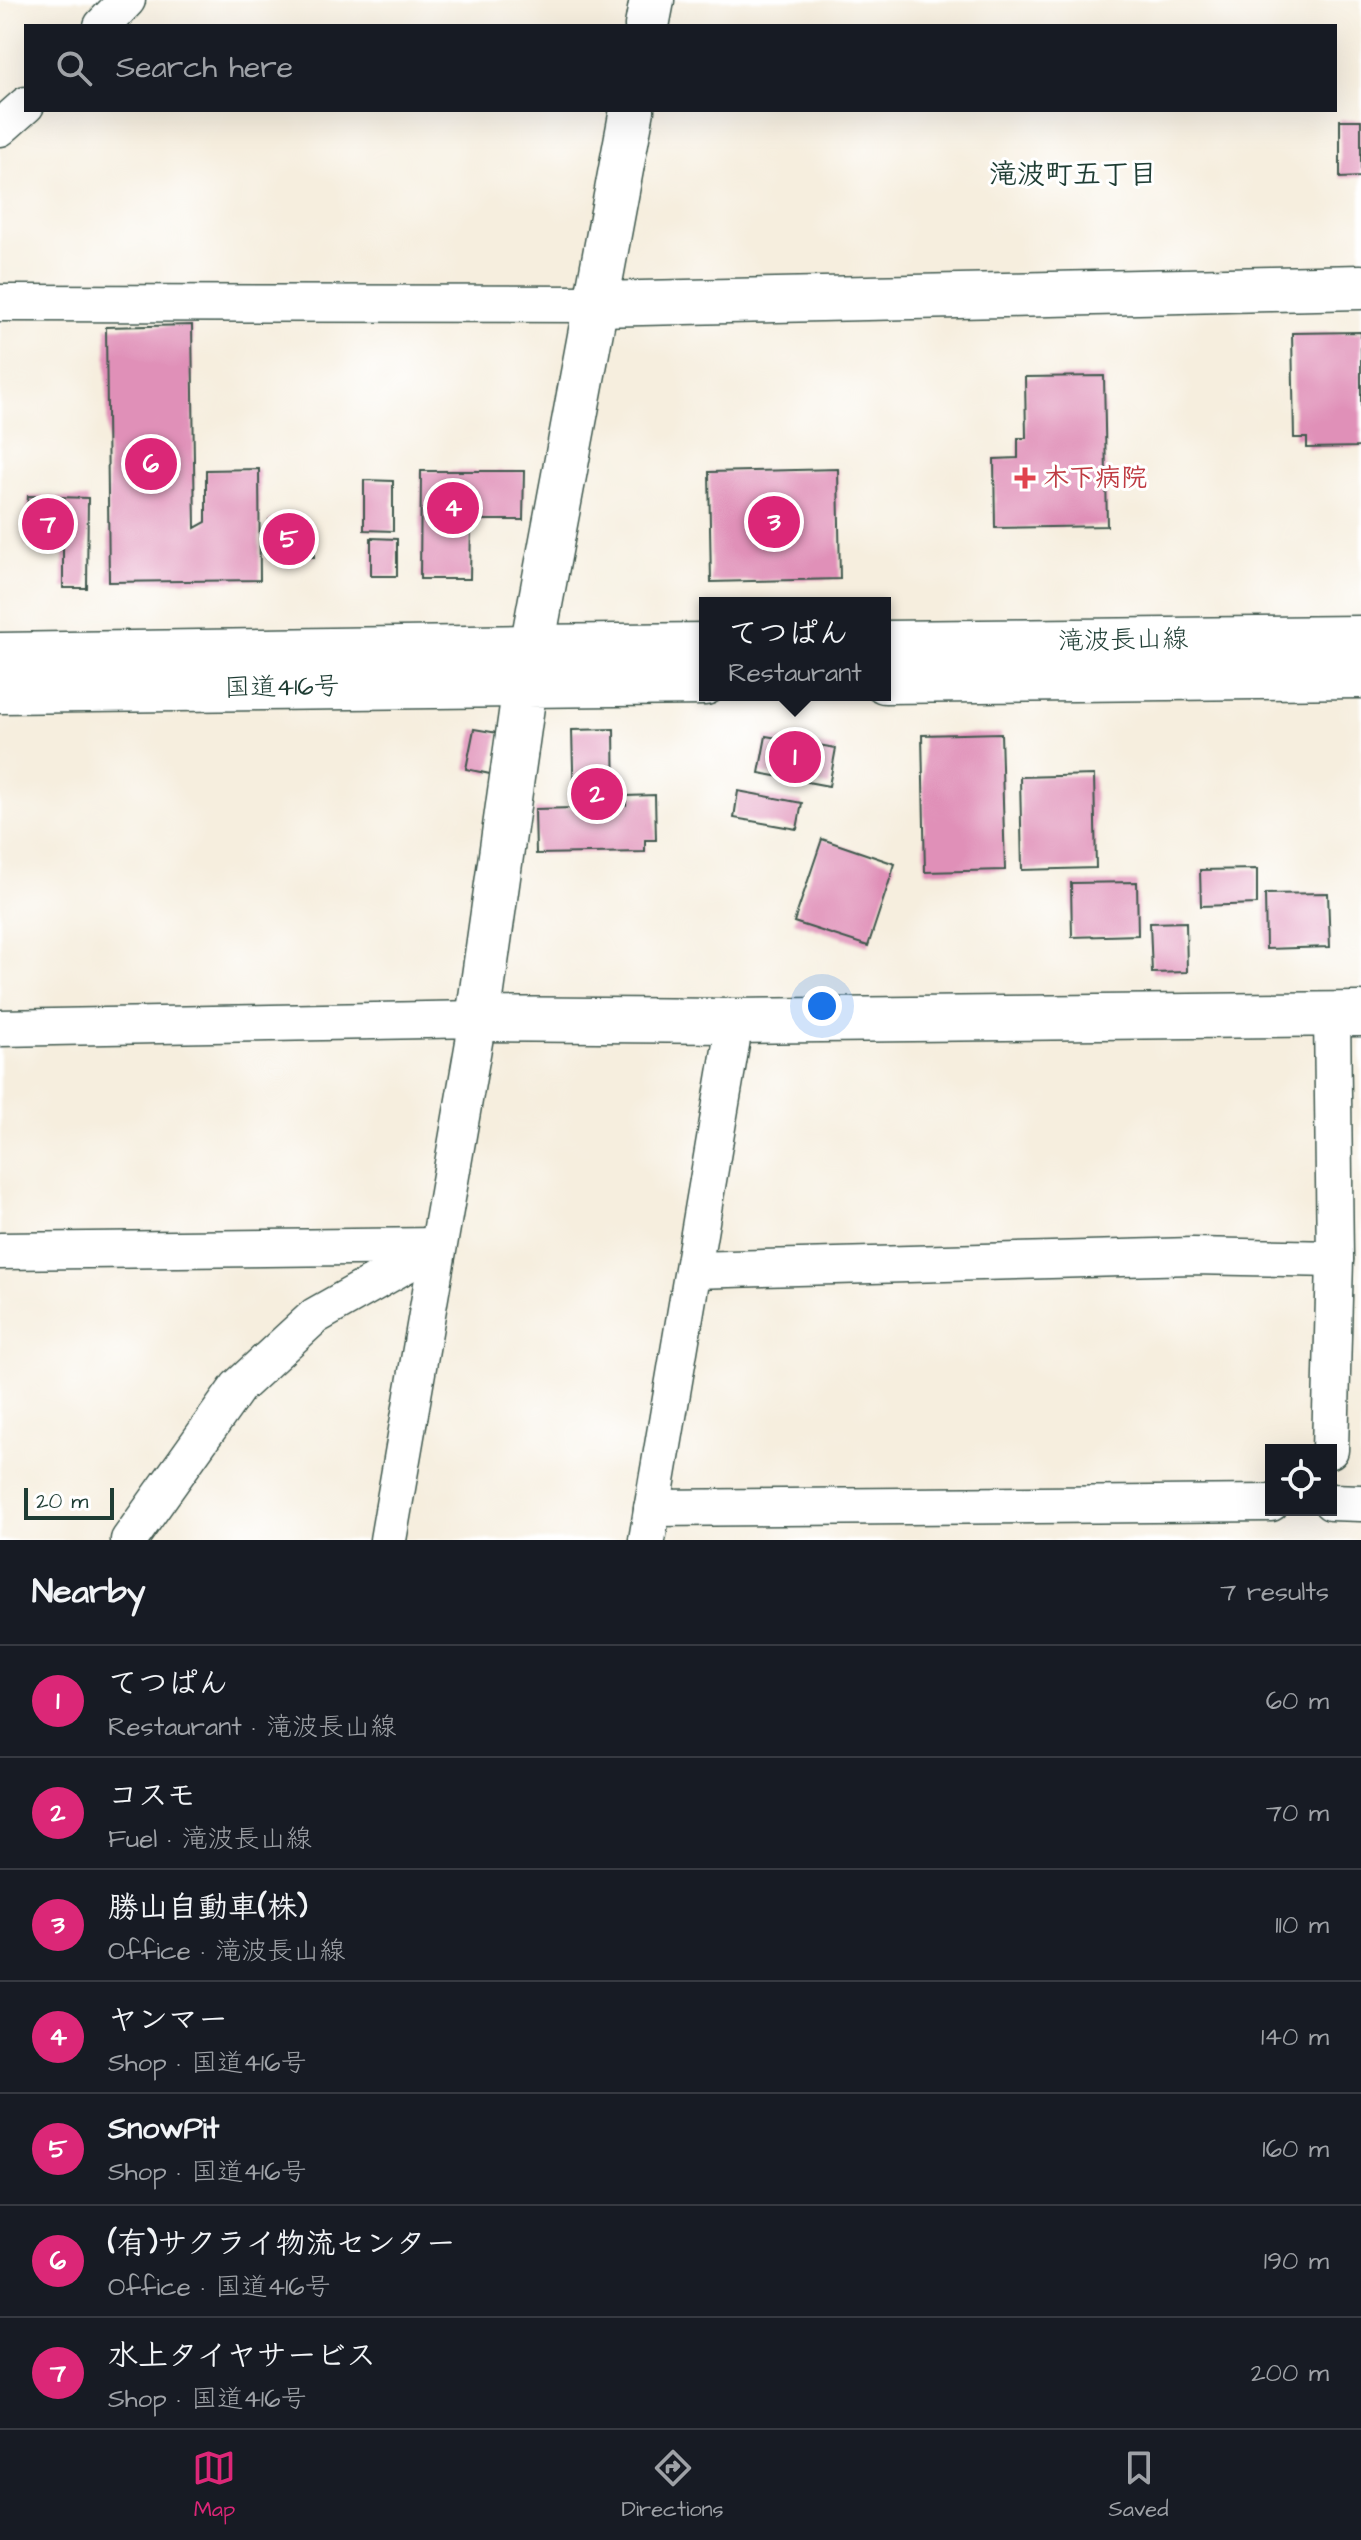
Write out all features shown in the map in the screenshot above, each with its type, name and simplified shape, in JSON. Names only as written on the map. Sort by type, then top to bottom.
[{"type":"main road","points":[[647,24],[652,0]]},
{"type":"main road","points":[[632,112],[529,666],[478,1019],[735,1021],[1347,1015]]},
{"type":"main road","points":[[598,304],[1361,287]]},
{"type":"main road","name":"滝波長山線","points":[[891,643],[1361,638]]},
{"type":"main road","points":[[529,666],[699,646]]},
{"type":"main road","name":"国道416号","points":[[0,655],[529,666]]},
{"type":"main road","points":[[529,666],[699,682]]},
{"type":"main road","name":"国道416号","points":[[0,691],[529,666]]},
{"type":"main road","name":"滝波長山線","points":[[891,681],[1361,676]]},
{"type":"street","points":[[104,24],[127,0]]},
{"type":"street","points":[[0,128],[24,107]]},
{"type":"street","points":[[0,303],[598,304]]},
{"type":"street","points":[[1330,1444],[1335,1259],[1347,1015]]},
{"type":"street","points":[[0,1028],[478,1019],[388,1540]]},
{"type":"street","points":[[735,1021],[650,1524],[1265,1503]]},
{"type":"street","points":[[0,1251],[438,1246]]},
{"type":"street","points":[[129,1540],[238,1387],[315,1316],[438,1246]]},
{"type":"street","points":[[694,1270],[1192,1256],[1335,1259]]},
{"type":"street","points":[[1337,1502],[1361,1503]]},
{"type":"building","points":[[1340,120],[1361,120],[1361,177],[1340,178]]},
{"type":"building","points":[[192,325],[195,528],[206,522],[206,470],[259,469],[260,580],[109,582],[106,327]]},
{"type":"building","points":[[1361,332],[1361,447],[1307,448],[1307,438],[1294,438],[1292,333]]},
{"type":"building","points":[[1104,376],[1107,526],[995,528],[994,459],[1018,458],[1018,438],[1026,438],[1025,377]]},
{"type":"building","points":[[838,469],[840,579],[711,582],[709,472]]},
{"type":"building","points":[[421,471],[524,471],[523,520],[471,520],[470,579],[420,579]]},
{"type":"building","points":[[364,480],[393,481],[393,531],[364,530]]},
{"type":"building","points":[[28,496],[88,498],[87,588],[63,588],[63,548],[25,545]]},
{"type":"building","points":[[292,519],[292,530],[312,530],[314,557],[268,556],[269,520]]},
{"type":"building","points":[[371,538],[397,539],[397,576],[371,576]]},
{"type":"building","points":[[474,729],[498,733],[490,774],[466,769]]},
{"type":"building","points":[[614,729],[615,805],[626,805],[626,796],[655,795],[656,840],[645,840],[645,852],[536,854],[535,809],[574,808],[572,730]]},
{"type":"building","points":[[1001,733],[1005,870],[925,872],[922,735]]},
{"type":"building","points":[[766,736],[836,748],[829,786],[759,773]]},
{"type":"building","points":[[1094,775],[1096,868],[1022,870],[1020,777]]},
{"type":"building","points":[[738,791],[802,803],[797,829],[734,818]]},
{"type":"building","points":[[822,839],[895,864],[868,946],[794,922]]},
{"type":"building","points":[[1257,869],[1257,904],[1201,906],[1200,870]]},
{"type":"building","points":[[1137,882],[1138,935],[1072,937],[1071,883]]},
{"type":"building","points":[[1328,893],[1330,947],[1266,949],[1265,894]]},
{"type":"building","points":[[1186,922],[1187,972],[1152,973],[1150,923]]},
{"type":"place","name":"(有)サクライ物流センター","points":[[151,464]]},
{"type":"place","name":"木下病院","points":[[1025,478]]},
{"type":"place","name":"ヤンマー","points":[[453,508]]},
{"type":"place","name":"勝山自動車(株)","points":[[774,522]]},
{"type":"place","name":"水上タイヤサービス","points":[[48,524]]},
{"type":"place","name":"SnowPit","points":[[289,539]]},
{"type":"place","name":"てつぱん","points":[[795,757]]},
{"type":"place","name":"コスモ","points":[[597,794]]},
{"type":"district","name":"滝波町五丁目","points":[[1073,174]]}]
